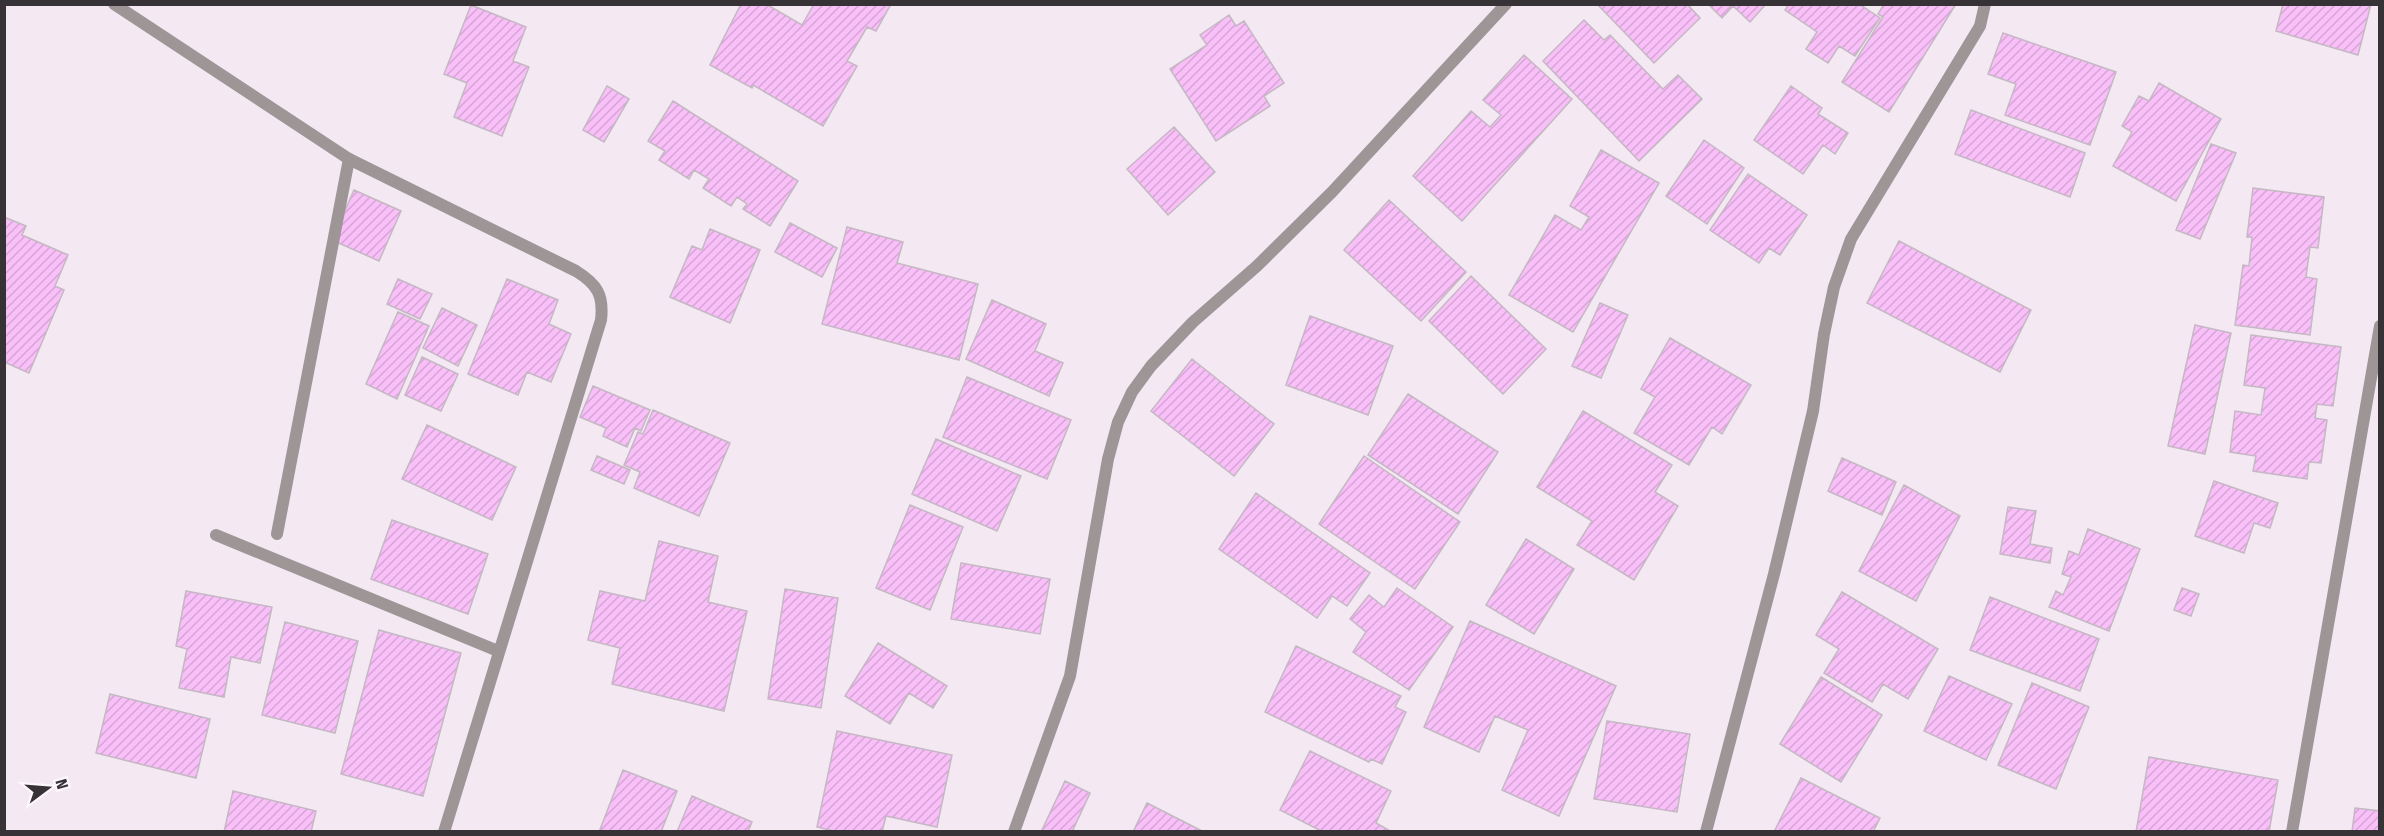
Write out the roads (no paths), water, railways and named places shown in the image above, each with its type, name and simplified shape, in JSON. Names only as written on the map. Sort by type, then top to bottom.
[{"type":"street","points":[[114,4],[349,159],[576,271],[593,282],[600,292],[603,306],[601,320],[444,831]]},
{"type":"street","points":[[1014,831],[1070,676],[1108,459],[1118,423],[1132,392],[1150,366],[1193,322],[1257,266],[1332,192],[1506,4]]},
{"type":"street","points":[[1706,831],[1771,585],[1813,411],[1824,334],[1834,287],[1851,239],[1980,26],[1985,4]]},
{"type":"street","points":[[277,534],[349,159]]},
{"type":"street","points":[[2292,831],[2379,326]]},
{"type":"street","points":[[216,535],[498,651]]}]
